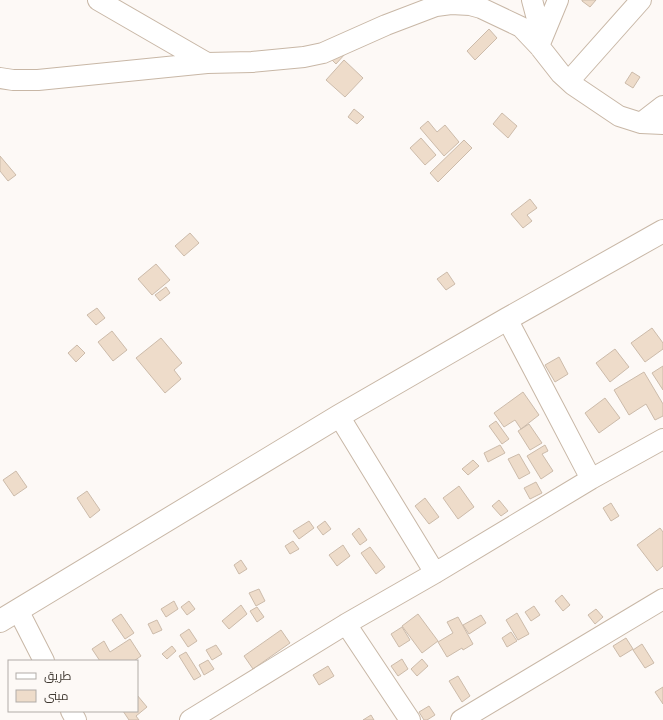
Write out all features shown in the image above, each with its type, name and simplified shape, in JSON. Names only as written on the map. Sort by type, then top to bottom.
[{"type":"street","points":[[98,0],[207,63]]},
{"type":"street","points":[[497,0],[521,27]]},
{"type":"street","points":[[532,0],[541,42],[561,74],[573,85],[619,116],[642,123],[663,124]]},
{"type":"street","points":[[541,42],[558,0]]},
{"type":"street","points":[[569,81],[641,0]]},
{"type":"street","points":[[0,78],[13,80],[38,80],[207,63],[252,62],[304,57],[323,53],[386,25],[436,6],[452,4],[470,5],[481,8],[521,27],[541,42]]},
{"type":"street","points":[[642,123],[663,106]]},
{"type":"street","points":[[43,660],[9,615],[339,416],[663,230]]},
{"type":"street","points":[[507,319],[591,479]]},
{"type":"street","points":[[339,416],[435,573]]},
{"type":"street","points":[[190,720],[346,624],[435,573],[591,479],[663,439]]},
{"type":"street","points":[[461,720],[662,602]]},
{"type":"street","points":[[346,624],[410,720]]},
{"type":"building","points":[[582,0],[596,0],[590,7]]},
{"type":"building","points":[[489,29],[497,38],[475,60],[467,51]]},
{"type":"building","points":[[337,47],[345,54],[336,64],[328,56]]},
{"type":"building","points":[[344,60],[363,78],[345,97],[326,80]]},
{"type":"building","points":[[632,72],[640,77],[633,88],[625,83]]},
{"type":"building","points":[[354,109],[364,117],[357,124],[348,117]]},
{"type":"building","points":[[502,113],[517,126],[508,138],[493,124]]},
{"type":"building","points":[[428,121],[437,132],[445,125],[459,142],[444,156],[420,128]]},
{"type":"building","points":[[421,138],[436,155],[425,165],[410,148]]},
{"type":"building","points":[[464,140],[472,148],[438,182],[430,173]]},
{"type":"building","points":[[0,156],[16,175],[8,181],[0,171]]},
{"type":"building","points":[[530,199],[537,208],[527,215],[532,221],[523,228],[511,214]]},
{"type":"building","points":[[190,233],[199,243],[184,256],[175,246]]},
{"type":"building","points":[[156,264],[170,280],[152,295],[138,279]]},
{"type":"building","points":[[447,272],[455,284],[446,290],[437,279]]},
{"type":"building","points":[[166,287],[170,293],[160,301],[155,295]]},
{"type":"building","points":[[97,308],[105,318],[96,325],[87,315]]},
{"type":"building","points":[[652,328],[663,343],[663,349],[645,362],[631,343]]},
{"type":"building","points":[[112,331],[127,350],[113,361],[98,342]]},
{"type":"building","points":[[161,338],[182,363],[174,370],[181,379],[165,393],[136,358]]},
{"type":"building","points":[[77,345],[85,353],[76,362],[68,353]]},
{"type":"building","points":[[615,349],[629,367],[610,382],[596,363]]},
{"type":"building","points":[[559,357],[568,374],[555,382],[545,365]]},
{"type":"building","points":[[663,366],[663,390],[652,373]]},
{"type":"building","points":[[644,372],[663,404],[663,416],[655,420],[646,404],[629,415],[614,390]]},
{"type":"building","points":[[523,392],[539,415],[521,429],[515,420],[504,427],[494,413]]},
{"type":"building","points":[[605,398],[620,418],[599,433],[585,413]]},
{"type":"building","points":[[496,421],[509,439],[502,444],[489,426]]},
{"type":"building","points":[[529,424],[542,443],[530,450],[518,431]]},
{"type":"building","points":[[500,445],[505,453],[488,462],[484,453]]},
{"type":"building","points":[[545,445],[548,451],[542,454],[553,471],[541,479],[527,456]]},
{"type":"building","points":[[519,454],[530,473],[519,479],[508,459]]},
{"type":"building","points":[[473,460],[479,466],[468,475],[462,469]]},
{"type":"building","points":[[16,471],[27,487],[14,496],[3,480]]},
{"type":"building","points":[[536,482],[542,493],[530,499],[524,488]]},
{"type":"building","points":[[459,486],[474,507],[458,519],[443,498]]},
{"type":"building","points":[[87,491],[100,510],[90,518],[77,498]]},
{"type":"building","points":[[425,498],[439,517],[429,524],[415,506]]},
{"type":"building","points":[[499,500],[508,511],[501,516],[492,506]]},
{"type":"building","points":[[611,503],[619,516],[611,521],[603,508]]},
{"type":"building","points":[[309,521],[314,528],[299,539],[293,531]]},
{"type":"building","points":[[325,521],[331,529],[323,535],[317,527]]},
{"type":"building","points":[[359,528],[367,540],[360,545],[352,534]]},
{"type":"building","points":[[660,528],[663,532],[663,566],[657,571],[637,545]]},
{"type":"building","points":[[293,541],[299,549],[290,554],[285,546]]},
{"type":"building","points":[[343,545],[350,556],[337,566],[329,555]]},
{"type":"building","points":[[370,547],[385,567],[376,574],[361,553]]},
{"type":"building","points":[[241,560],[247,569],[239,574],[234,565]]},
{"type":"building","points":[[259,589],[265,601],[256,606],[249,593]]},
{"type":"building","points":[[562,595],[570,605],[563,611],[555,601]]},
{"type":"building","points":[[174,601],[178,609],[166,617],[161,609]]},
{"type":"building","points":[[189,601],[195,609],[187,615],[181,607]]},
{"type":"building","points":[[241,605],[247,614],[229,629],[222,621]]},
{"type":"building","points":[[534,606],[540,615],[531,621],[525,612]]},
{"type":"building","points":[[257,607],[264,617],[257,622],[250,611]]},
{"type":"building","points":[[596,609],[603,617],[595,624],[588,615]]},
{"type":"building","points":[[517,613],[529,634],[518,640],[506,620]]},
{"type":"building","points":[[121,614],[134,633],[125,639],[112,620]]},
{"type":"building","points":[[418,614],[438,641],[422,653],[402,626]]},
{"type":"building","points":[[481,615],[486,623],[469,634],[463,625]]},
{"type":"building","points":[[458,617],[473,644],[463,650],[462,648],[447,657],[438,642],[453,633],[447,622]]},
{"type":"building","points":[[157,620],[162,630],[153,634],[148,624]]},
{"type":"building","points":[[402,627],[410,640],[399,647],[391,634]]},
{"type":"building","points":[[189,629],[197,641],[188,647],[180,635]]},
{"type":"building","points":[[281,630],[290,643],[253,669],[244,656]]},
{"type":"building","points":[[511,632],[517,641],[507,647],[502,638]]},
{"type":"building","points":[[626,638],[633,649],[620,657],[613,646]]},
{"type":"building","points":[[130,639],[141,656],[135,660],[99,660],[92,649],[104,641],[110,652]]},
{"type":"building","points":[[642,644],[654,663],[645,668],[633,650]]},
{"type":"building","points":[[216,645],[222,654],[212,660],[206,650]]},
{"type":"building","points":[[172,646],[176,651],[167,659],[162,654]]},
{"type":"building","points":[[186,652],[201,676],[194,680],[179,656]]},
{"type":"building","points":[[402,659],[408,669],[398,676],[391,666]]},
{"type":"building","points":[[422,659],[428,666],[417,676],[411,669]]},
{"type":"building","points":[[208,660],[214,669],[204,675],[199,665]]},
{"type":"building","points":[[328,666],[334,676],[319,685],[313,675]]},
{"type":"building","points":[[458,676],[470,696],[462,702],[449,681]]},
{"type":"building","points":[[663,687],[663,704],[655,692]]},
{"type":"building","points":[[138,696],[147,707],[136,716],[139,720],[129,720],[124,712],[138,712]]},
{"type":"building","points":[[429,706],[435,715],[427,720],[424,720],[419,712]]},
{"type":"building","points":[[371,715],[374,720],[363,720]]}]
